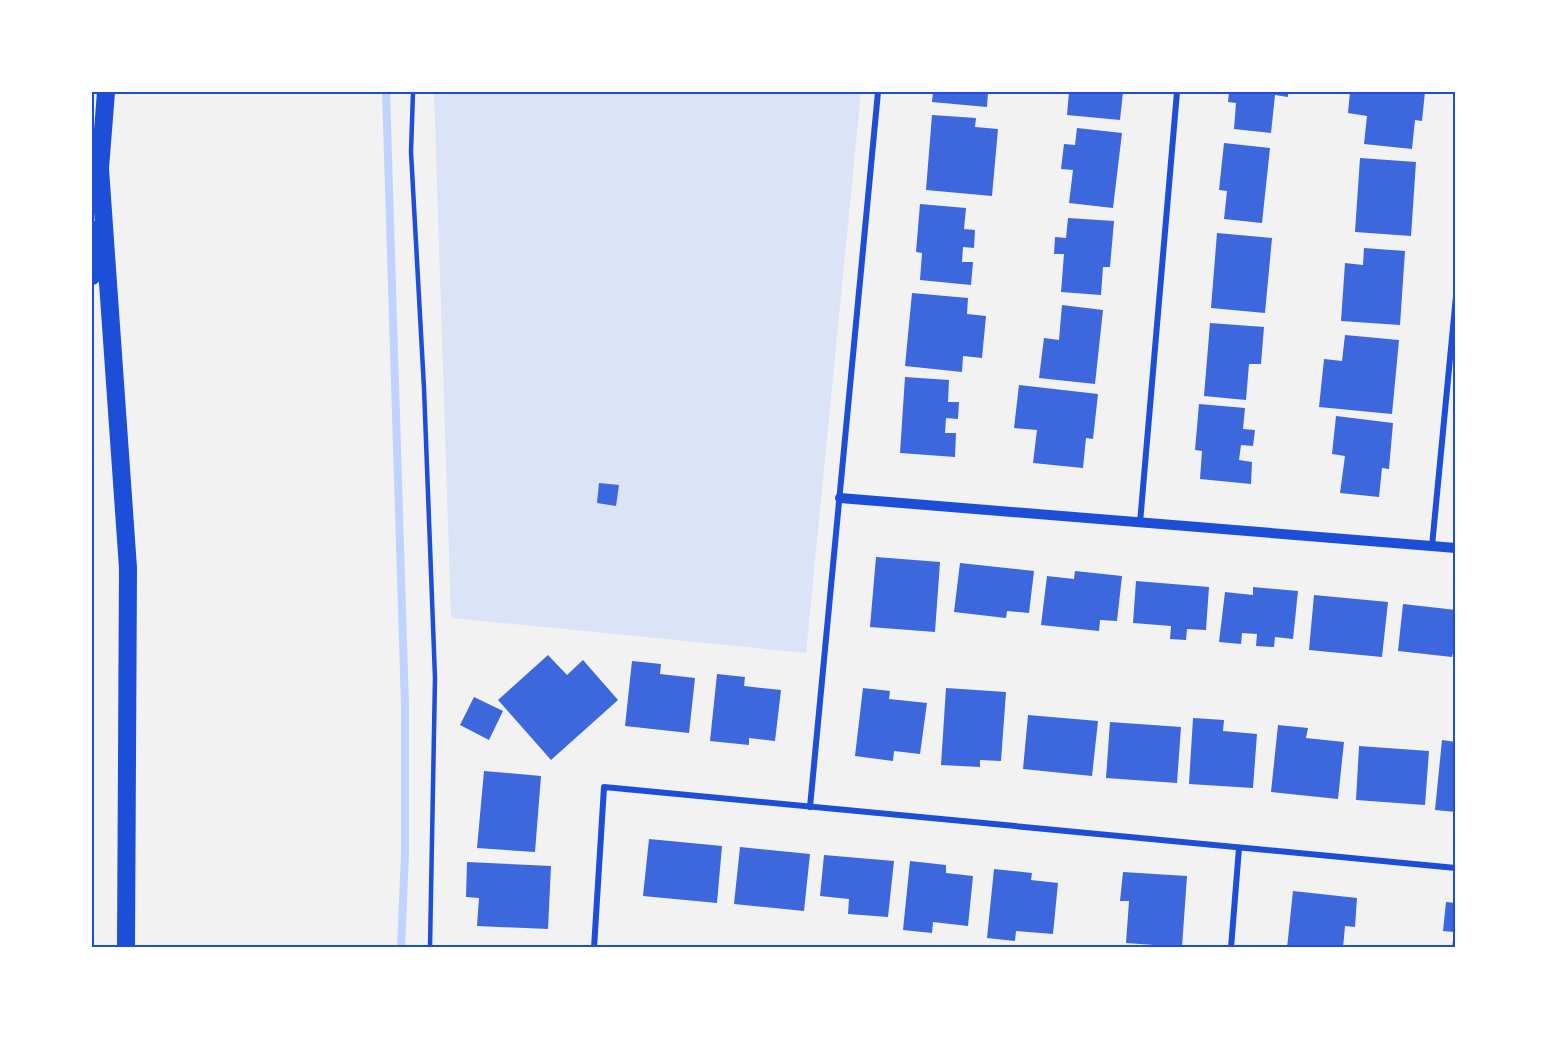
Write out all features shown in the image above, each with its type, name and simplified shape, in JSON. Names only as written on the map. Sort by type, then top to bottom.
[{"type":"highway","points":[[92,276],[106,92]]},
{"type":"highway","points":[[100,169],[128,568],[126,948]]},
{"type":"street","points":[[810,807],[878,92]]},
{"type":"street","points":[[1140,523],[1177,92]]},
{"type":"street","points":[[1432,546],[1455,296]]},
{"type":"street","points":[[840,498],[1455,548]]},
{"type":"street","points":[[594,948],[604,788],[1455,868]]},
{"type":"street","points":[[1231,948],[1239,848]]},
{"type":"lane","points":[[413,92],[411,152],[424,388],[435,678],[430,948]]},
{"type":"shaded area","points":[[434,92],[861,92],[806,653],[451,618]]},
{"type":"building","points":[[933,92],[988,92],[987,107],[932,102]]},
{"type":"building","points":[[1069,92],[1123,92],[1120,120],[1067,115]]},
{"type":"building","points":[[1229,92],[1288,92],[1288,97],[1275,95],[1271,133],[1234,129],[1236,103],[1228,102]]},
{"type":"building","points":[[1350,92],[1425,92],[1422,121],[1415,120],[1412,149],[1364,144],[1367,116],[1348,113]]},
{"type":"building","points":[[932,115],[976,118],[975,127],[998,129],[992,196],[926,190]]},
{"type":"building","points":[[1077,128],[1122,133],[1113,208],[1069,203],[1073,170],[1061,169],[1064,144],[1075,145]]},
{"type":"building","points":[[1224,143],[1270,148],[1262,223],[1224,219],[1227,191],[1219,190]]},
{"type":"building","points":[[1360,158],[1416,162],[1411,236],[1355,232]]},
{"type":"building","points":[[920,204],[966,208],[964,229],[975,230],[974,248],[963,247],[962,262],[973,262],[971,285],[920,280],[922,253],[916,252]]},
{"type":"building","points":[[1068,218],[1114,221],[1110,267],[1103,267],[1101,295],[1061,292],[1064,254],[1054,254],[1055,237],[1066,238]]},
{"type":"building","points":[[1217,233],[1272,238],[1265,313],[1211,308]]},
{"type":"building","points":[[1364,248],[1405,251],[1400,325],[1341,321],[1345,263],[1363,265]]},
{"type":"building","points":[[912,293],[968,298],[967,314],[986,316],[982,358],[963,356],[962,372],[905,366]]},
{"type":"building","points":[[1062,305],[1103,310],[1095,384],[1039,378],[1044,338],[1059,340]]},
{"type":"building","points":[[1210,323],[1264,327],[1261,364],[1249,364],[1246,400],[1204,396]]},
{"type":"building","points":[[1345,335],[1399,340],[1392,414],[1319,407],[1324,359],[1342,361]]},
{"type":"building","points":[[905,377],[949,380],[948,402],[959,402],[958,419],[946,418],[945,433],[956,433],[955,457],[900,453]]},
{"type":"building","points":[[1019,385],[1098,394],[1093,439],[1086,438],[1083,468],[1033,463],[1037,430],[1014,428]]},
{"type":"building","points":[[1199,404],[1245,408],[1243,429],[1255,430],[1253,446],[1241,445],[1239,460],[1252,462],[1251,484],[1200,479],[1202,451],[1195,450]]},
{"type":"building","points":[[1336,416],[1393,423],[1389,469],[1382,468],[1379,497],[1340,493],[1345,456],[1332,454]]},
{"type":"building","points":[[599,483],[619,485],[616,506],[597,503]]},
{"type":"building","points":[[876,557],[940,562],[935,632],[870,627]]},
{"type":"building","points":[[960,563],[1034,571],[1029,613],[1007,611],[1006,618],[954,612]]},
{"type":"building","points":[[1075,571],[1122,576],[1117,621],[1100,620],[1099,631],[1041,625],[1047,576],[1074,579]]},
{"type":"building","points":[[1136,581],[1209,587],[1206,630],[1187,629],[1186,640],[1170,639],[1171,626],[1133,623]]},
{"type":"building","points":[[1253,587],[1298,591],[1293,639],[1275,637],[1274,647],[1256,646],[1257,634],[1242,633],[1241,644],[1219,642],[1225,592],[1253,595]]},
{"type":"building","points":[[1314,595],[1388,602],[1382,657],[1309,650]]},
{"type":"building","points":[[1403,604],[1456,610],[1456,653],[1453,653],[1452,657],[1398,651]]},
{"type":"building","points":[[548,655],[567,675],[583,660],[618,700],[551,760],[498,700]]},
{"type":"building","points":[[632,661],[661,664],[660,674],[695,678],[689,733],[625,726]]},
{"type":"building","points":[[717,674],[745,677],[744,686],[781,690],[775,741],[749,738],[749,745],[710,741]]},
{"type":"building","points":[[863,688],[890,691],[889,699],[927,703],[920,754],[894,751],[893,761],[855,756]]},
{"type":"building","points":[[946,688],[1006,692],[1001,761],[980,760],[980,767],[941,765]]},
{"type":"building","points":[[474,697],[503,711],[489,740],[460,725]]},
{"type":"building","points":[[1028,715],[1098,721],[1092,776],[1023,769]]},
{"type":"building","points":[[1193,718],[1224,720],[1223,731],[1257,734],[1253,788],[1189,784]]},
{"type":"building","points":[[1110,722],[1181,727],[1177,783],[1106,778]]},
{"type":"building","points":[[1278,725],[1308,728],[1306,738],[1344,742],[1338,799],[1271,792]]},
{"type":"building","points":[[1442,740],[1456,742],[1456,812],[1435,810]]},
{"type":"building","points":[[1359,746],[1429,751],[1425,805],[1356,800]]},
{"type":"building","points":[[484,771],[541,776],[535,852],[477,848]]},
{"type":"building","points":[[649,839],[722,846],[717,903],[643,896]]},
{"type":"building","points":[[740,847],[810,854],[804,911],[734,904]]},
{"type":"building","points":[[824,855],[894,861],[888,917],[848,914],[849,899],[820,896]]},
{"type":"building","points":[[910,861],[946,865],[946,873],[973,876],[968,926],[933,922],[932,933],[903,930]]},
{"type":"building","points":[[467,862],[551,866],[548,929],[477,926],[479,898],[466,897]]},
{"type":"building","points":[[994,869],[1032,873],[1031,880],[1058,883],[1053,934],[1016,931],[1015,941],[987,938]]},
{"type":"building","points":[[1123,872],[1187,876],[1182,947],[1126,943],[1129,901],[1120,901]]},
{"type":"building","points":[[1293,891],[1357,898],[1355,927],[1345,926],[1343,948],[1287,948]]},
{"type":"building","points":[[1446,902],[1456,903],[1456,948],[1452,948],[1454,932],[1443,931]]},
{"type":"waterway","points":[[386,92],[405,706],[405,854],[401,948]]}]
